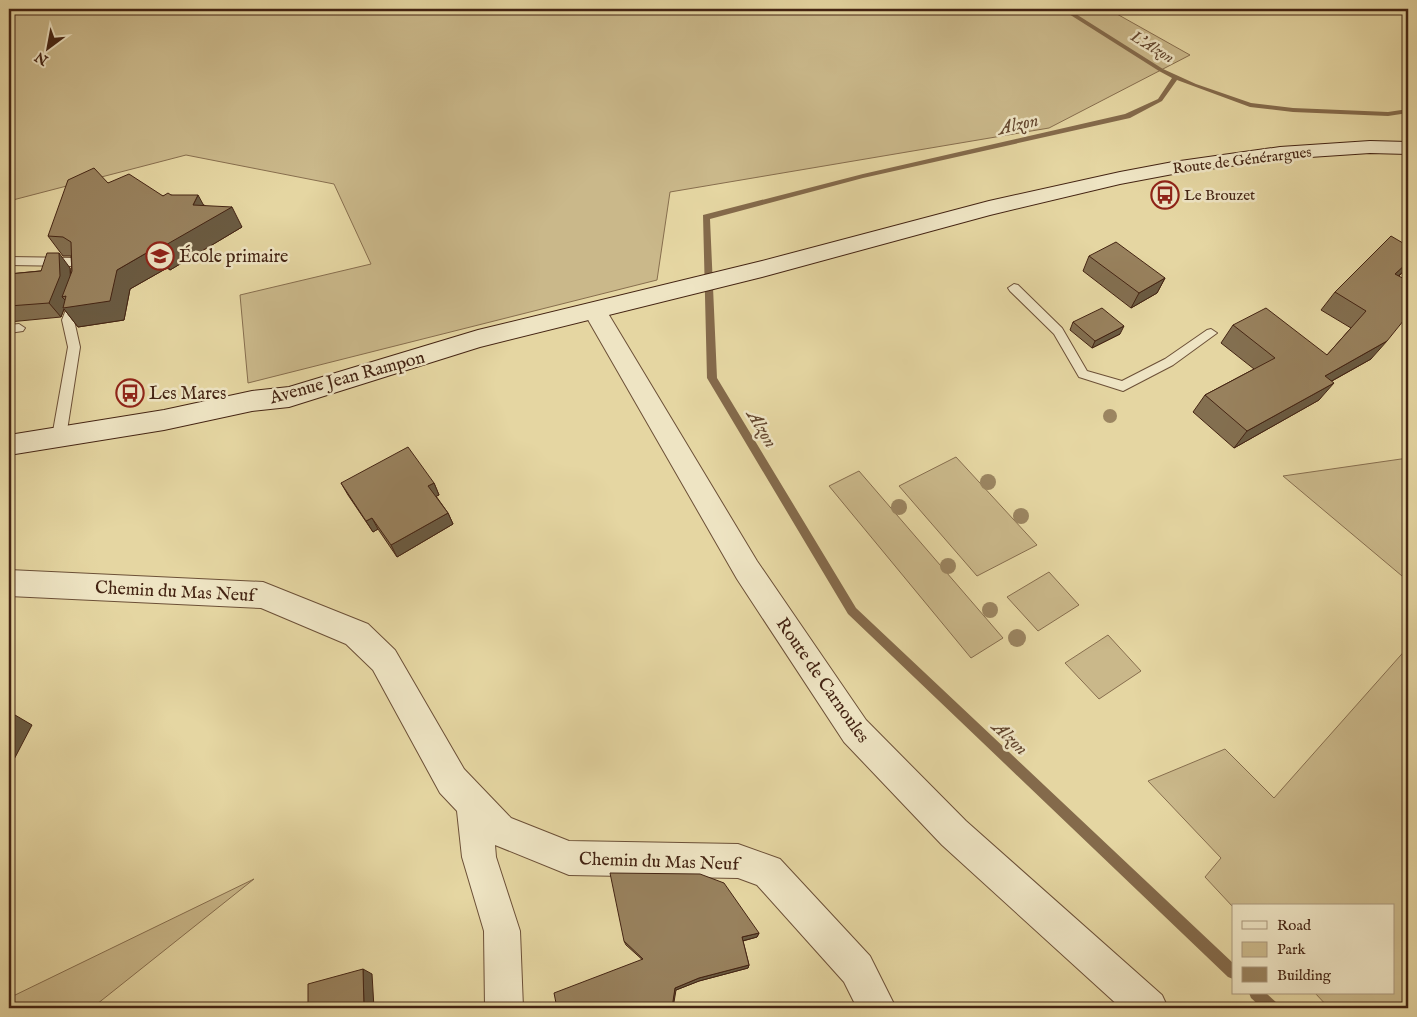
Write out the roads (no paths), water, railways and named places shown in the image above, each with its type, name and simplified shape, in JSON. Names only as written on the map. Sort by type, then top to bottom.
[{"type":"street","name":"Route de Générargues","points":[[762,269],[989,208],[1173,168],[1280,154],[1370,147],[1408,148]]},
{"type":"street","name":"Avenue Jean Rampon","points":[[9,445],[164,420],[252,401],[290,396],[478,339],[762,269]]},
{"type":"street","name":"Route de Carnoules","points":[[607,307],[747,570],[855,731],[954,833],[1149,1008]]},
{"type":"street","name":"Chemin du Mas Neuf","points":[[9,583],[263,595],[357,634],[384,660],[452,781],[499,830],[569,858],[738,861],[768,871],[857,969],[877,1008]]},
{"type":"street","points":[[472,801],[479,857],[502,930],[504,1008]]},
{"type":"lane","points":[[9,261],[77,262],[79,291],[68,320],[74,347],[59,437]]},
{"type":"lane","points":[[1014,288],[1058,331],[1083,374],[1123,386],[1169,362],[1212,333]]},
{"type":"waterway","name":"L'Alzon","points":[[1064,9],[1161,70],[1194,85],[1250,105],[1293,110],[1388,114],[1408,111]]},
{"type":"waterway","name":"Alzon","points":[[1176,77],[1160,100],[1127,116],[863,176],[706,217],[712,378],[852,611],[1232,971]]},
{"type":"waterway","name":"Alzon","points":[[1257,994],[1272,1008]]},
{"type":"place","name":"Le Brouzet","points":[[1165,195]]},
{"type":"place","name":"École primaire","points":[[160,256]]},
{"type":"place","name":"Les Mares","points":[[130,393]]}]
